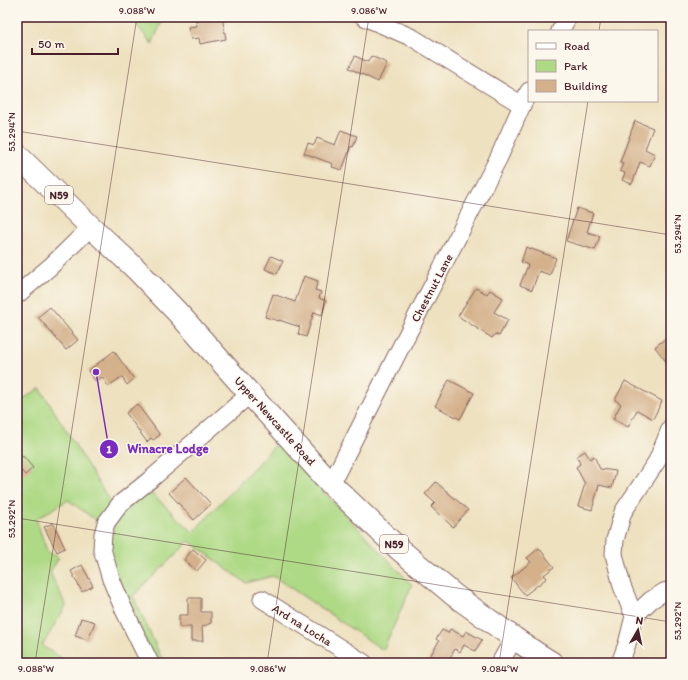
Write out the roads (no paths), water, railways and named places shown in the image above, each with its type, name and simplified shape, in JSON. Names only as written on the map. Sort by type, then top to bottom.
[{"type":"main road","name":"Upper Newcastle Road","points":[[17,155],[137,270],[179,314],[331,484],[405,554],[454,595],[552,663]]},
{"type":"street","points":[[364,17],[413,38],[525,98]]},
{"type":"street","points":[[561,30],[568,17]]},
{"type":"street","name":"Chestnut Lane","points":[[331,484],[499,157],[525,98]]},
{"type":"street","points":[[17,295],[51,266],[91,227]]},
{"type":"street","points":[[150,663],[124,610],[111,578],[102,549],[103,534],[106,523],[120,504],[250,394]]},
{"type":"street","points":[[634,616],[622,586],[614,554],[615,540],[623,512],[657,460],[671,427]]},
{"type":"street","points":[[620,663],[627,644],[634,616],[651,600],[664,592],[671,590]]},
{"type":"street","name":"Ard na Locha","points":[[262,599],[364,663]]},
{"type":"street","points":[[500,663],[514,638]]},
{"type":"place","name":"Winacre Lodge","points":[[96,372]]}]
